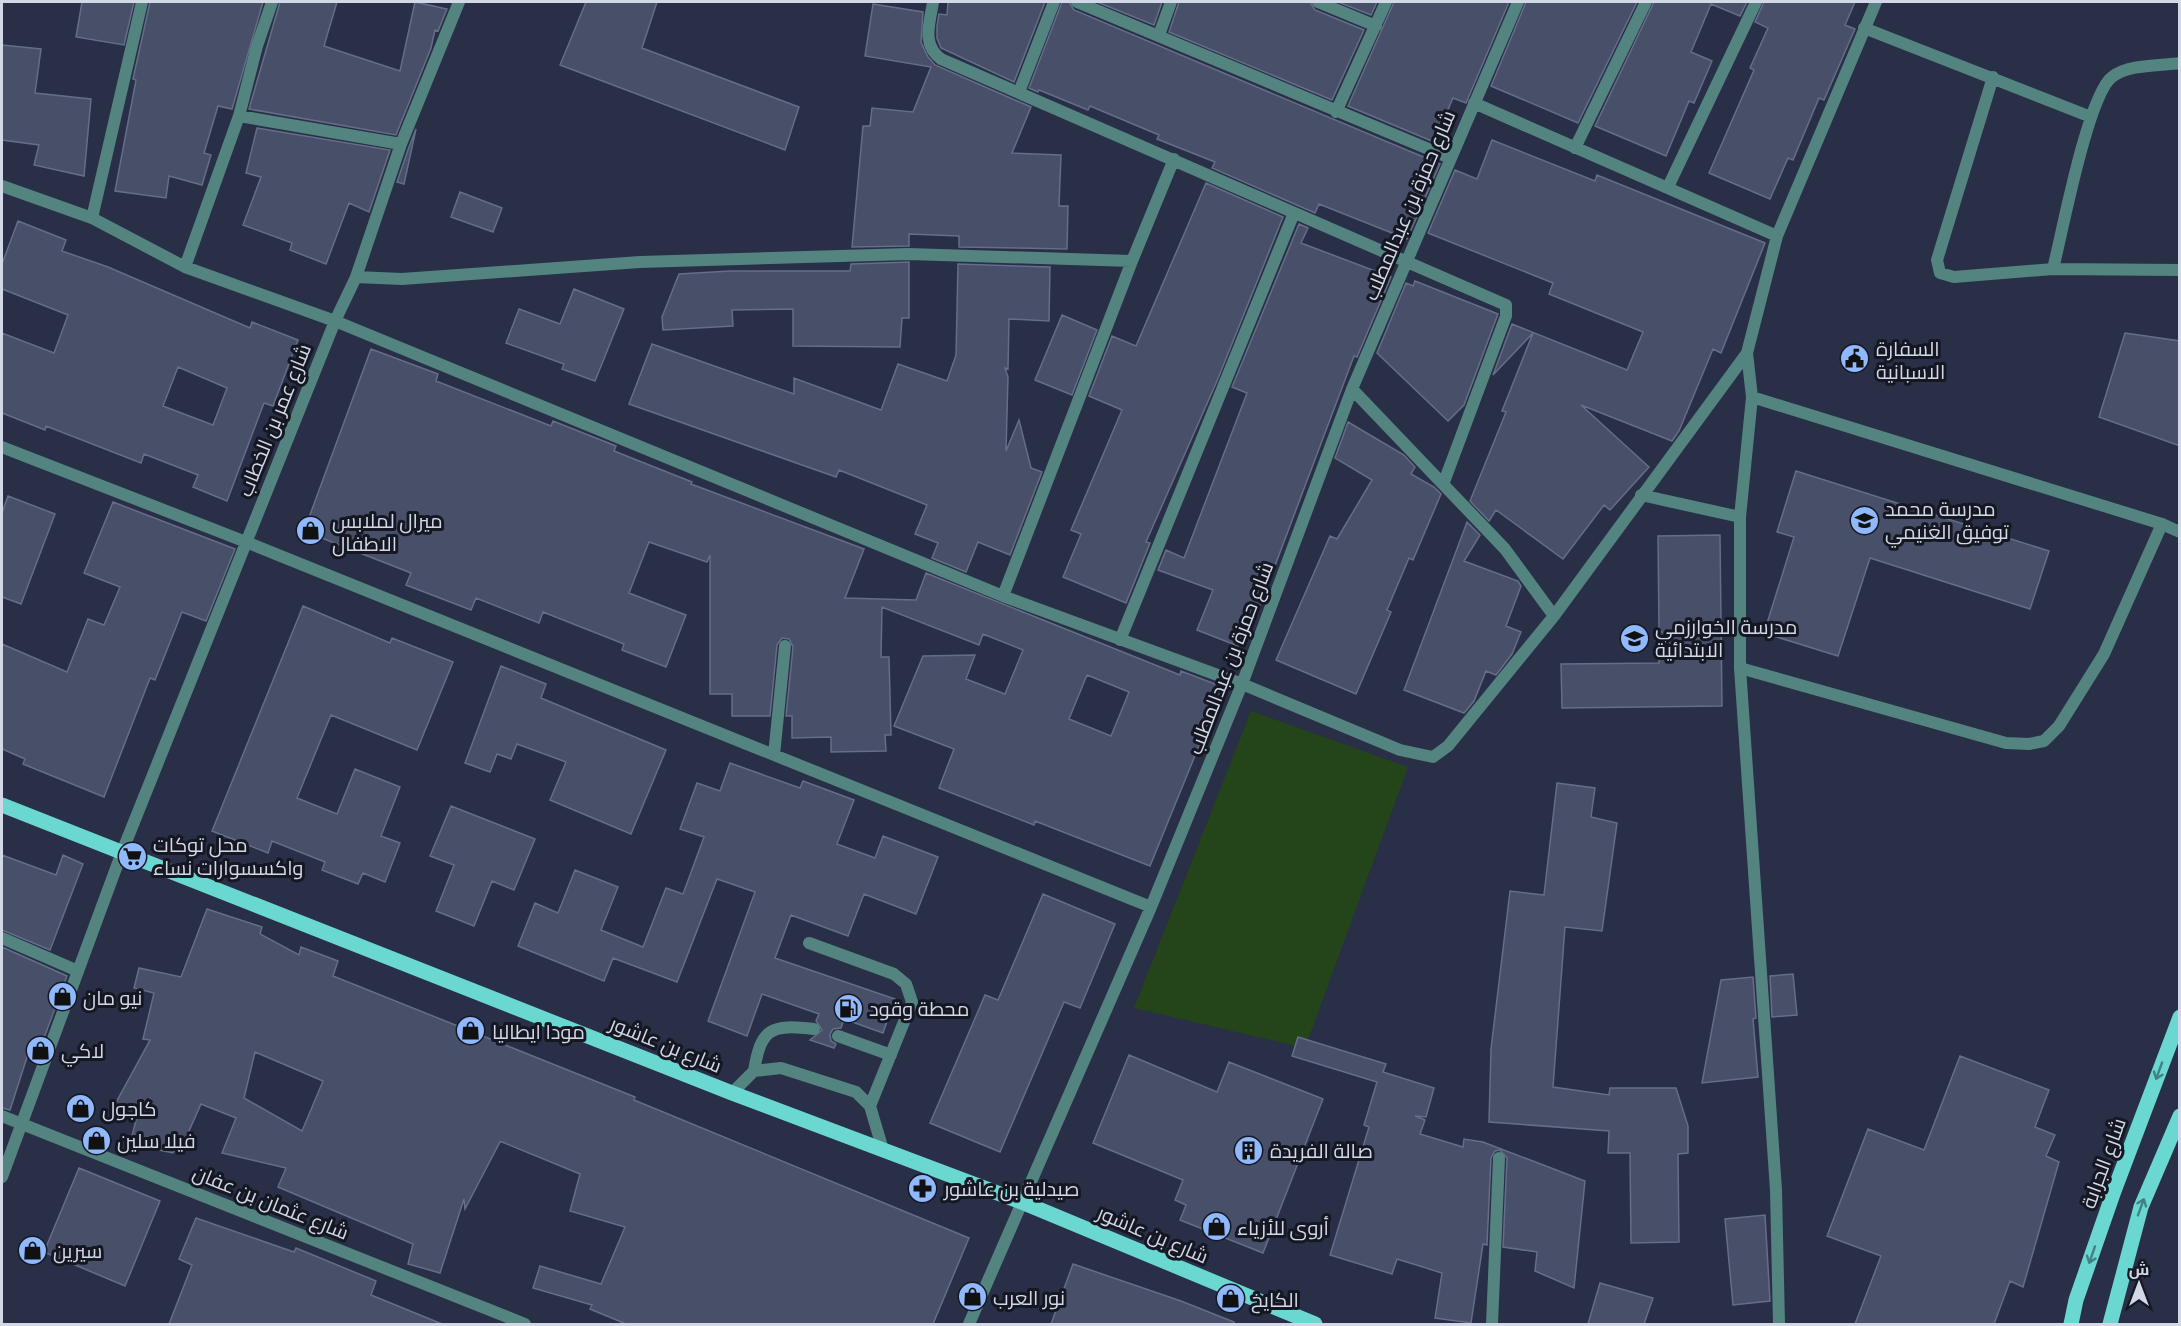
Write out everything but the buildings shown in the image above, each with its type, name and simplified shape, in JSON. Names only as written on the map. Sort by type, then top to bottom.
[{"type":"main road","name":"شارع بن عاشور","points":[[2,805],[732,1093],[1024,1203],[1315,1324]]},
{"type":"main road","name":"شارع الجرابة","points":[[2071,1324],[2076,1300],[2180,1017]]},
{"type":"main road","points":[[2110,1324],[2141,1207],[2180,1116]]},
{"type":"street","points":[[92,218],[142,2]]},
{"type":"street","points":[[185,267],[239,116],[272,2]]},
{"type":"street","name":"شارع عمر بن الخطاب","points":[[2,1177],[122,852],[335,321],[356,277],[401,144],[459,2]]},
{"type":"street","points":[[933,2],[927,42],[933,52],[1019,92],[1500,302],[1508,309],[1444,482]]},
{"type":"street","points":[[1019,92],[1054,2]]},
{"type":"street","points":[[1077,2],[1450,158]]},
{"type":"street","points":[[1159,35],[1171,2]]},
{"type":"street","points":[[1318,2],[1376,26]]},
{"type":"street","points":[[1336,112],[1386,2]]},
{"type":"street","name":"شارع حمزة بن عبدالمطلب","points":[[969,1324],[1024,1203],[1151,907],[1242,684],[1352,389],[1518,2]]},
{"type":"street","points":[[1575,148],[1646,2]]},
{"type":"street","points":[[1668,187],[1756,2]]},
{"type":"street","points":[[1779,1324],[1776,1190],[1740,668],[1740,517],[1752,398],[1747,353],[1777,236],[1863,28],[1876,2]]},
{"type":"street","points":[[1863,28],[2091,117]]},
{"type":"street","points":[[2053,269],[2091,117],[2104,84],[2114,76],[2143,68],[2180,63]]},
{"type":"street","points":[[1993,77],[1937,260],[1940,273],[1954,277],[2053,269],[2180,270]]},
{"type":"street","points":[[1474,103],[1777,236]]},
{"type":"street","points":[[239,116],[401,144]]},
{"type":"street","points":[[1003,596],[1132,261],[1174,159]]},
{"type":"street","points":[[2,186],[92,218],[185,267],[335,321],[1003,596],[1242,684],[1400,750],[1433,757],[1448,746],[1554,616],[1747,353]]},
{"type":"street","points":[[1120,640],[1294,213]]},
{"type":"street","points":[[356,277],[402,279],[640,262],[909,254],[1132,261]]},
{"type":"street","points":[[1352,389],[1444,482],[1505,549],[1554,616]]},
{"type":"street","points":[[1752,398],[2162,524],[2180,532]]},
{"type":"street","points":[[2,447],[246,542],[1151,907]]},
{"type":"street","points":[[1641,495],[1740,517]]},
{"type":"street","points":[[1740,668],[2006,742],[2029,744],[2044,741],[2059,726],[2104,654],[2162,524]]},
{"type":"street","points":[[774,754],[785,646]]},
{"type":"street","points":[[2,938],[78,971]]},
{"type":"street","points":[[809,943],[894,974],[906,984],[912,1002],[870,1106]]},
{"type":"street","points":[[732,1093],[754,1071],[758,1044],[769,1032],[789,1026],[814,1029]]},
{"type":"street","points":[[838,1036],[891,1055]]},
{"type":"street","points":[[754,1071],[781,1068],[856,1092],[870,1106],[883,1150]]},
{"type":"street","name":"شارع عثمان بن عفان","points":[[2,1116],[525,1324]]},
{"type":"street","points":[[1492,1324],[1499,1158]]},
{"type":"green space","points":[[1251,711],[1408,767],[1305,1048],[1134,1008]]},
{"type":"place","name":"السفارة الاسبانية","points":[[1855,359]]},
{"type":"place","name":"مدرسة محمد توفيق الغنيمي","points":[[1864,520]]},
{"type":"place","name":"ميرال لملابس الاطفال","points":[[311,531]]},
{"type":"place","name":"مدرسة الخوارزمي الابتدائية","points":[[1634,638]]},
{"type":"place","name":"محل توكات واكسسوارات نساء","points":[[132,856]]},
{"type":"place","name":"نيو مان","points":[[62,997]]},
{"type":"place","name":"محطة وقود","points":[[848,1008]]},
{"type":"place","name":"مودا ايطاليا","points":[[471,1031]]},
{"type":"place","name":"لاكي","points":[[40,1050]]},
{"type":"place","name":"كاجول","points":[[81,1108]]},
{"type":"place","name":"فيلا سلين","points":[[96,1140]]},
{"type":"place","name":"صالة الفريدة","points":[[1249,1150]]},
{"type":"place","name":"صيدلية بن عاشور","points":[[923,1188]]},
{"type":"place","name":"أروى للأزياء","points":[[1216,1227]]},
{"type":"place","name":"سيرين","points":[[32,1250]]},
{"type":"place","name":"نور العرب","points":[[972,1297]]},
{"type":"place","name":"الكايخ","points":[[1230,1299]]}]
